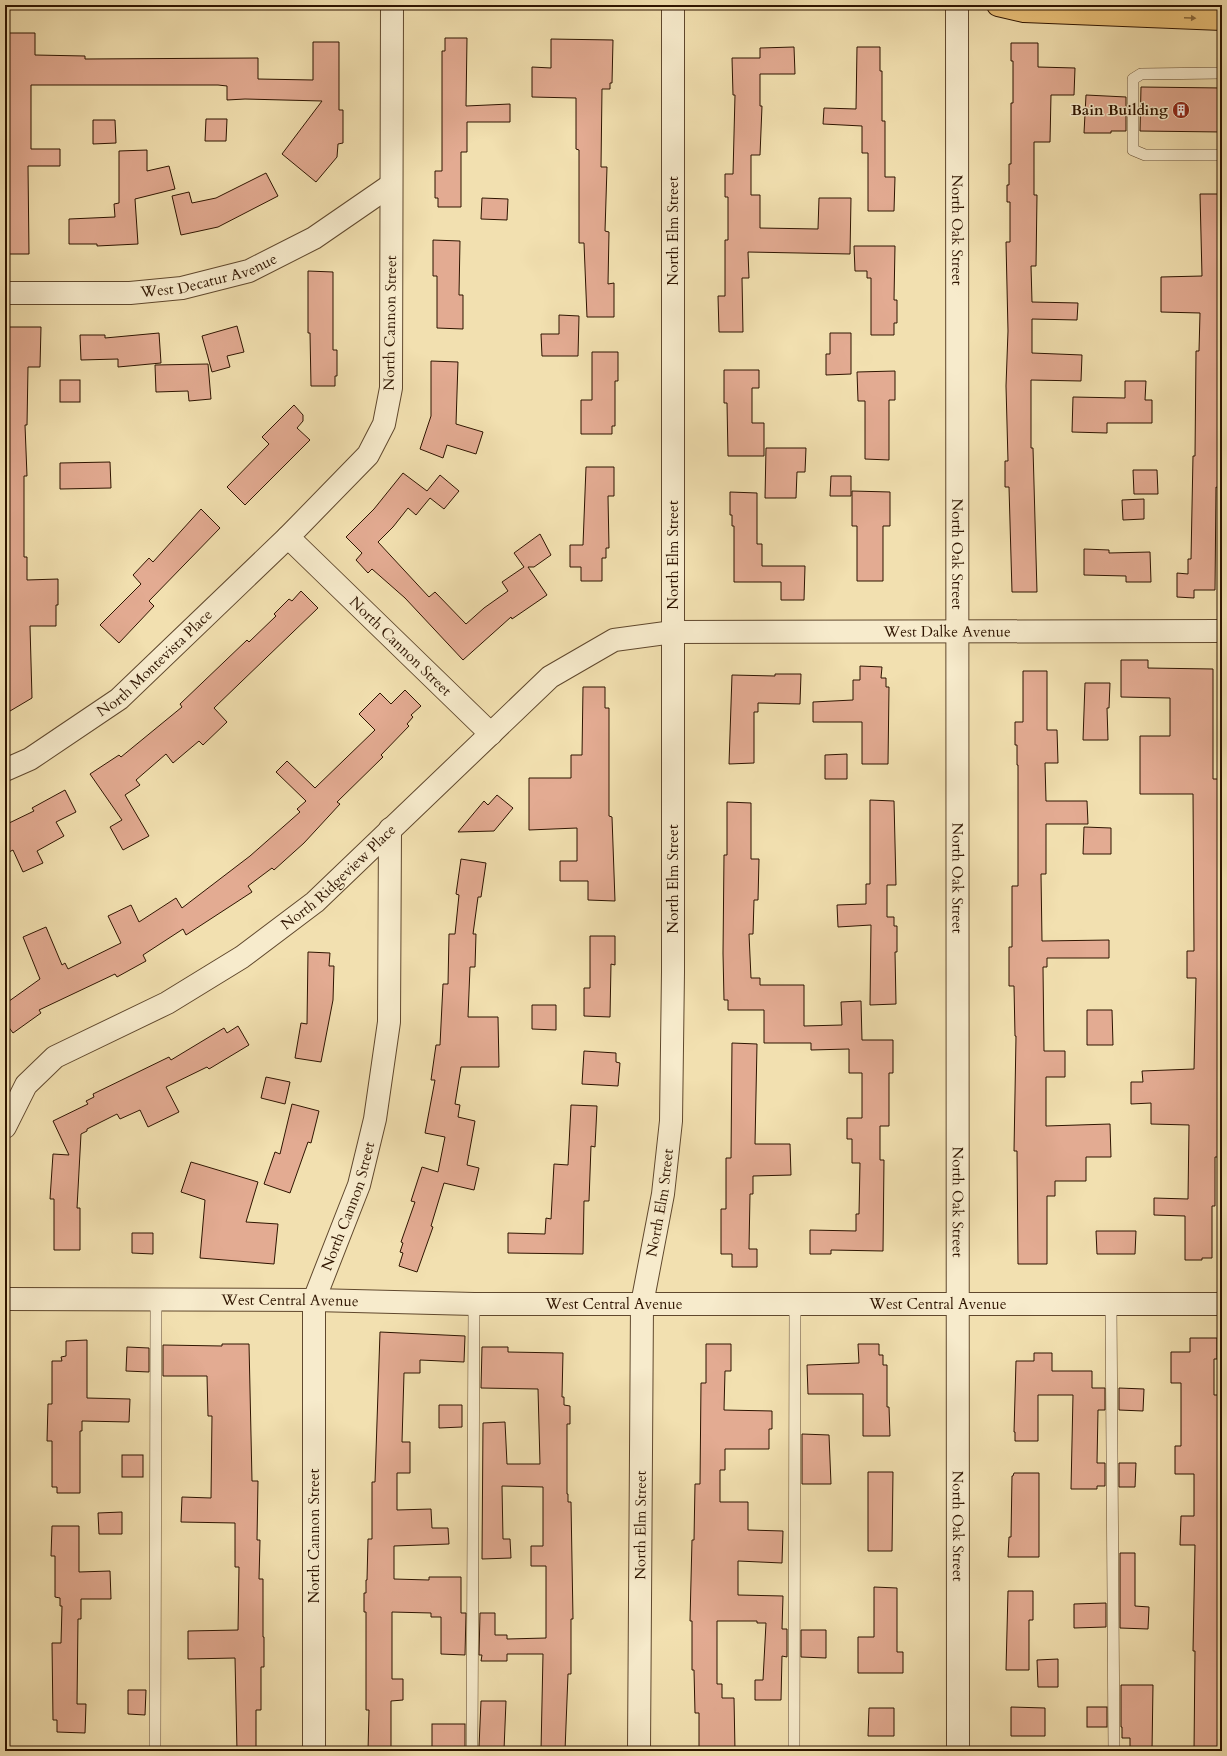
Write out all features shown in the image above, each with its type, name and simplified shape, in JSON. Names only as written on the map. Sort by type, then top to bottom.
[{"type":"main road","points":[[998,5],[1024,11],[1222,19]]},
{"type":"street","name":"North Cannon Street","points":[[392,5],[391,388],[384,424],[368,455],[288,537],[491,734]]},
{"type":"street","name":"North Elm Street","points":[[639,1751],[642,1304],[662,1194],[671,1121],[673,972],[673,5]]},
{"type":"street","name":"North Oak Street","points":[[957,5],[958,1751]]},
{"type":"street","name":"West Decatur Avenue","points":[[5,292],[130,293],[182,288],[249,271],[314,238],[391,185]]},
{"type":"street","name":"North Montevista Place","points":[[5,770],[30,759],[119,699],[288,537]]},
{"type":"street","name":"West Dalke Avenue","points":[[673,632],[1222,631]]},
{"type":"street","name":"North Ridgeview Place","points":[[5,1127],[26,1085],[55,1057],[167,1003],[242,957],[315,902],[550,677],[614,640],[673,632]]},
{"type":"street","name":"North Cannon Street","points":[[314,1751],[314,1300],[359,1185],[375,1119],[389,1022],[390,829]]},
{"type":"street","name":"West Central Avenue","points":[[5,1299],[314,1300],[474,1304],[1222,1304]]},
{"type":"lane","points":[[1222,73],[1141,74],[1133,79],[1133,150],[1145,155],[1222,155]]},
{"type":"lane","points":[[155,1751],[156,1300]]},
{"type":"lane","points":[[794,1751],[795,1303]]},
{"type":"lane","points":[[472,1751],[474,1304]]},
{"type":"lane","points":[[1111,1304],[1114,1751]]},
{"type":"building","points":[[9,33],[35,33],[35,55],[85,56],[85,59],[258,58],[258,79],[313,80],[313,42],[339,42],[339,110],[343,110],[343,143],[338,144],[337,157],[316,182],[282,154],[322,101],[227,100],[227,86],[218,85],[31,85],[31,149],[60,149],[60,166],[28,166],[29,254],[5,254],[5,92],[7,92]]},
{"type":"building","points":[[445,38],[467,38],[466,106],[510,104],[510,122],[467,122],[467,152],[461,152],[461,207],[438,207],[438,198],[435,198],[435,171],[442,171],[442,51],[445,51]]},
{"type":"building","points":[[551,39],[613,40],[612,83],[610,83],[610,89],[602,89],[601,167],[607,167],[605,231],[609,232],[608,284],[614,283],[614,317],[587,317],[584,243],[579,243],[579,150],[576,149],[576,98],[532,97],[532,67],[551,68]]},
{"type":"building","points":[[1011,43],[1038,43],[1038,67],[1075,68],[1074,95],[1051,95],[1050,142],[1034,142],[1034,195],[1037,195],[1036,266],[1031,266],[1032,302],[1078,303],[1077,320],[1032,319],[1032,353],[1082,355],[1081,381],[1031,380],[1031,448],[1033,448],[1037,592],[1012,592],[1009,487],[1005,487],[1005,461],[1008,461],[1006,386],[1008,331],[1006,242],[1010,242],[1010,202],[1007,202],[1007,185],[1009,185],[1009,164],[1011,164],[1011,103],[1013,103],[1013,61],[1011,61]]},
{"type":"building","points":[[794,47],[795,74],[760,74],[760,106],[762,106],[760,155],[751,155],[751,195],[760,195],[760,228],[818,229],[819,198],[851,198],[850,254],[748,252],[749,278],[742,278],[743,332],[719,332],[718,296],[725,296],[725,240],[728,240],[728,197],[725,197],[725,174],[733,174],[735,95],[733,95],[732,58],[760,58],[760,48]]},
{"type":"building","points":[[857,47],[880,47],[880,71],[882,71],[882,121],[885,121],[885,177],[895,177],[894,211],[868,211],[868,153],[862,153],[862,126],[823,124],[824,108],[856,109]]},
{"type":"building","name":"Bain Building","points":[[1141,87],[1222,88],[1222,132],[1140,131]]},
{"type":"building","points":[[1086,95],[1126,97],[1126,131],[1111,131],[1111,133],[1084,133]]},
{"type":"building","points":[[206,119],[227,119],[226,141],[205,141]]},
{"type":"building","points":[[93,120],[115,120],[116,143],[93,144]]},
{"type":"building","points":[[147,150],[147,171],[169,166],[175,189],[135,199],[138,244],[97,246],[97,244],[69,244],[69,219],[115,217],[114,204],[119,203],[119,151]]},
{"type":"building","points":[[266,173],[278,196],[218,227],[181,235],[172,196],[189,192],[192,203],[216,198]]},
{"type":"building","points":[[1200,194],[1222,194],[1222,384],[1220,384],[1219,488],[1216,487],[1215,590],[1194,590],[1194,598],[1177,597],[1177,573],[1188,574],[1188,559],[1191,559],[1193,456],[1195,456],[1196,351],[1199,351],[1200,313],[1161,312],[1161,277],[1202,276]]},
{"type":"building","points":[[482,198],[508,199],[507,220],[481,219]]},
{"type":"building","points":[[433,240],[460,241],[459,295],[463,295],[463,329],[437,328],[437,276],[433,276]]},
{"type":"building","points":[[854,246],[895,246],[894,300],[897,300],[897,323],[894,323],[894,335],[871,335],[871,278],[867,278],[867,271],[855,271]]},
{"type":"building","points":[[308,271],[333,272],[333,350],[337,350],[337,376],[335,376],[335,386],[311,386],[310,333],[308,333]]},
{"type":"building","points":[[559,315],[579,316],[578,356],[542,356],[541,334],[559,334]]},
{"type":"building","points":[[237,326],[244,352],[227,356],[230,367],[212,372],[202,336]]},
{"type":"building","points":[[5,327],[41,327],[40,367],[28,367],[27,425],[25,425],[27,476],[24,476],[24,557],[27,557],[27,580],[58,579],[58,605],[56,605],[56,626],[30,626],[32,698],[5,714]]},
{"type":"building","points":[[159,333],[161,363],[118,367],[118,359],[81,360],[80,335],[105,335],[105,338]]},
{"type":"building","points":[[830,333],[851,333],[851,374],[826,375],[826,354],[830,354]]},
{"type":"building","points":[[592,352],[618,352],[618,381],[615,381],[615,426],[612,426],[612,434],[581,434],[581,400],[592,400]]},
{"type":"building","points":[[431,361],[458,362],[456,424],[483,432],[476,454],[447,445],[443,458],[420,449],[431,416]]},
{"type":"building","points":[[208,364],[211,399],[189,401],[188,391],[156,392],[155,365]]},
{"type":"building","points":[[724,370],[759,370],[759,388],[752,388],[752,423],[764,423],[764,456],[728,456],[727,403],[724,403]]},
{"type":"building","points":[[895,371],[895,400],[889,400],[889,460],[865,459],[865,401],[858,401],[857,372]]},
{"type":"building","points":[[60,380],[80,380],[80,402],[60,402]]},
{"type":"building","points":[[1125,381],[1146,381],[1145,400],[1152,400],[1152,423],[1107,423],[1107,433],[1072,432],[1073,397],[1125,398]]},
{"type":"building","points":[[294,405],[303,415],[303,421],[297,428],[310,440],[245,505],[227,487],[269,444],[262,437]]},
{"type":"building","points":[[766,448],[806,448],[805,472],[797,472],[796,498],[765,498]]},
{"type":"building","points":[[110,462],[111,488],[60,489],[60,463]]},
{"type":"building","points":[[586,467],[614,467],[614,496],[608,496],[609,548],[606,548],[606,558],[602,558],[602,581],[581,581],[581,567],[570,567],[570,545],[583,545]]},
{"type":"building","points":[[1133,470],[1157,470],[1158,494],[1134,494]]},
{"type":"building","points":[[403,473],[427,491],[440,475],[459,491],[444,509],[430,498],[416,515],[408,508],[393,527],[378,542],[429,597],[435,592],[466,624],[484,608],[508,591],[502,582],[524,567],[514,553],[540,534],[551,555],[534,567],[528,567],[547,595],[512,619],[511,617],[463,660],[405,598],[372,569],[368,573],[356,560],[362,553],[346,537],[374,509]]},
{"type":"building","points":[[831,476],[851,476],[851,496],[830,496]]},
{"type":"building","points":[[852,491],[890,492],[890,526],[883,526],[883,581],[857,581],[857,526],[852,526]]},
{"type":"building","points":[[730,492],[757,493],[757,544],[762,544],[762,566],[805,566],[804,600],[781,600],[781,582],[734,582],[734,526],[732,526],[732,515],[730,515]]},
{"type":"building","points":[[1144,499],[1144,519],[1123,520],[1122,500]]},
{"type":"building","points":[[201,509],[220,528],[149,601],[154,606],[119,643],[100,625],[141,584],[133,575],[149,558],[153,562]]},
{"type":"building","points":[[1084,549],[1109,550],[1109,553],[1150,552],[1151,582],[1126,582],[1126,576],[1084,575]]},
{"type":"building","points":[[301,591],[318,608],[214,708],[227,722],[203,745],[199,741],[173,763],[166,754],[136,780],[140,785],[125,795],[149,836],[123,850],[110,827],[122,820],[90,774],[119,755],[121,757],[182,707],[180,704],[247,640],[249,642],[276,616],[274,614],[289,599],[292,601]]},
{"type":"building","points":[[1121,660],[1148,660],[1148,668],[1213,669],[1213,779],[1222,779],[1222,822],[1220,822],[1219,943],[1222,943],[1222,1089],[1218,1089],[1218,1157],[1215,1157],[1215,1206],[1212,1206],[1212,1258],[1202,1258],[1202,1260],[1185,1260],[1185,1216],[1154,1215],[1154,1198],[1188,1199],[1189,1125],[1151,1124],[1151,1103],[1131,1104],[1131,1082],[1143,1082],[1142,1071],[1194,1069],[1196,978],[1187,978],[1187,951],[1194,951],[1193,794],[1140,794],[1140,736],[1170,736],[1170,698],[1121,697]]},
{"type":"building","points":[[860,666],[882,667],[881,678],[886,678],[886,687],[889,687],[888,764],[862,764],[862,722],[813,722],[813,702],[853,700],[853,680],[860,680]]},
{"type":"building","points":[[1023,671],[1047,671],[1047,730],[1057,730],[1058,763],[1045,763],[1046,801],[1087,801],[1088,824],[1046,824],[1046,874],[1041,874],[1042,941],[1109,940],[1109,958],[1047,958],[1047,967],[1043,967],[1044,1051],[1065,1051],[1065,1077],[1046,1077],[1046,1126],[1110,1124],[1111,1157],[1086,1157],[1086,1181],[1055,1181],[1055,1196],[1047,1196],[1047,1264],[1018,1264],[1017,1151],[1014,1151],[1016,1036],[1014,986],[1009,986],[1009,947],[1012,947],[1012,886],[1018,886],[1018,765],[1017,745],[1015,745],[1015,722],[1023,722]]},
{"type":"building","points":[[775,674],[801,674],[800,704],[758,703],[758,712],[754,712],[754,763],[729,764],[732,675],[775,676]]},
{"type":"building","points":[[1085,683],[1110,683],[1109,708],[1107,708],[1108,740],[1083,740]]},
{"type":"building","points":[[583,687],[605,687],[605,708],[609,708],[609,816],[612,817],[615,901],[588,900],[588,881],[560,881],[560,861],[577,861],[577,828],[529,830],[529,778],[571,778],[571,755],[582,755]]},
{"type":"building","points":[[405,690],[421,706],[411,715],[413,717],[407,724],[409,726],[381,755],[383,757],[337,802],[340,804],[304,843],[274,870],[272,868],[248,886],[252,892],[186,935],[183,929],[143,955],[146,961],[117,977],[115,974],[39,1010],[41,1013],[13,1033],[5,1022],[5,1004],[40,979],[23,937],[46,927],[62,965],[65,963],[68,969],[121,943],[108,916],[131,905],[139,922],[176,898],[182,908],[250,856],[300,812],[297,809],[306,801],[276,772],[287,761],[315,788],[375,730],[359,714],[380,693],[391,704]]},
{"type":"building","points":[[847,754],[847,779],[825,779],[825,755]]},
{"type":"building","points":[[65,790],[76,812],[56,822],[64,836],[37,851],[43,863],[23,872],[13,850],[5,854],[5,825],[34,811],[32,808]]},
{"type":"building","points":[[497,795],[513,808],[494,831],[458,832],[484,801],[488,805]]},
{"type":"building","points":[[870,800],[894,801],[896,885],[887,885],[887,917],[894,917],[894,926],[897,926],[897,952],[895,952],[896,1004],[870,1005],[871,925],[838,927],[837,905],[866,904],[866,884],[870,884]]},
{"type":"building","points":[[727,802],[751,803],[751,859],[759,859],[758,900],[754,900],[753,934],[749,934],[751,978],[760,978],[760,985],[804,985],[804,1026],[842,1025],[841,1002],[861,1001],[862,1040],[893,1040],[893,1073],[889,1073],[889,1126],[880,1126],[880,1160],[884,1160],[883,1251],[831,1250],[831,1254],[810,1254],[810,1230],[856,1231],[856,1214],[859,1214],[860,1163],[852,1163],[852,1139],[847,1139],[847,1118],[862,1118],[862,1073],[849,1073],[849,1049],[811,1050],[811,1043],[764,1043],[764,1010],[728,1010],[728,1000],[724,1000],[723,953],[724,855],[727,855]]},
{"type":"building","points":[[1084,827],[1111,828],[1111,854],[1083,854]]},
{"type":"building","points":[[461,859],[486,863],[481,897],[478,897],[473,934],[476,934],[475,967],[470,967],[468,1017],[498,1017],[499,1067],[461,1067],[455,1104],[460,1105],[458,1117],[475,1121],[467,1165],[479,1168],[474,1190],[444,1183],[431,1226],[433,1227],[417,1272],[399,1266],[403,1253],[400,1252],[403,1243],[401,1242],[415,1202],[411,1201],[422,1167],[438,1172],[445,1137],[425,1133],[435,1080],[431,1080],[436,1045],[440,1045],[443,984],[448,984],[449,934],[455,934],[459,895],[456,894]]},
{"type":"building","points":[[590,936],[615,936],[615,965],[611,964],[610,1017],[584,1016],[584,988],[590,988]]},
{"type":"building","points":[[308,952],[330,953],[329,966],[334,966],[333,1000],[321,1062],[295,1058],[301,1023],[307,1024]]},
{"type":"building","points":[[532,1005],[556,1005],[556,1030],[532,1029]]},
{"type":"building","points":[[1087,1010],[1112,1010],[1113,1045],[1087,1045]]},
{"type":"building","points":[[238,1026],[249,1045],[209,1069],[207,1067],[166,1087],[179,1112],[148,1127],[140,1110],[120,1119],[117,1114],[87,1129],[87,1131],[81,1134],[77,1208],[80,1208],[80,1250],[54,1250],[54,1199],[50,1199],[53,1154],[69,1155],[53,1121],[88,1104],[86,1101],[94,1097],[93,1094],[169,1057],[171,1060],[224,1028],[227,1033]]},
{"type":"building","points":[[732,1043],[757,1044],[755,1144],[790,1144],[791,1175],[753,1176],[753,1194],[750,1194],[749,1249],[757,1249],[757,1267],[732,1267],[732,1254],[721,1254],[721,1209],[726,1209],[726,1158],[731,1158]]},
{"type":"building","points":[[584,1051],[616,1053],[616,1062],[620,1063],[618,1086],[582,1084]]},
{"type":"building","points":[[266,1077],[290,1082],[285,1104],[261,1098]]},
{"type":"building","points":[[292,1104],[319,1111],[311,1143],[308,1142],[290,1193],[264,1184],[275,1152],[280,1154]]},
{"type":"building","points":[[571,1105],[597,1106],[595,1147],[591,1146],[589,1201],[584,1201],[583,1254],[508,1253],[508,1233],[545,1234],[546,1218],[551,1219],[554,1164],[568,1165]]},
{"type":"building","points":[[191,1162],[258,1182],[246,1222],[278,1224],[274,1264],[200,1258],[205,1200],[181,1192]]},
{"type":"building","points":[[1096,1231],[1136,1231],[1135,1254],[1097,1254]]},
{"type":"building","points":[[132,1233],[153,1233],[153,1254],[132,1253]]},
{"type":"building","points":[[380,1332],[465,1336],[464,1362],[420,1360],[420,1373],[404,1373],[402,1442],[410,1442],[410,1473],[397,1473],[397,1510],[431,1509],[432,1528],[448,1528],[449,1544],[394,1546],[394,1579],[429,1580],[429,1577],[461,1577],[461,1613],[466,1613],[465,1655],[441,1654],[441,1617],[431,1617],[431,1613],[392,1612],[392,1679],[403,1679],[403,1700],[391,1701],[391,1751],[368,1751],[369,1710],[366,1710],[366,1612],[364,1612],[364,1593],[366,1593],[367,1580],[368,1539],[372,1539],[372,1482],[375,1482]]},
{"type":"building","points":[[1190,1338],[1217,1338],[1217,1359],[1214,1359],[1214,1395],[1221,1395],[1221,1438],[1218,1438],[1218,1504],[1222,1504],[1222,1751],[1194,1751],[1195,1651],[1193,1651],[1195,1545],[1180,1545],[1181,1516],[1194,1516],[1194,1474],[1175,1474],[1175,1446],[1181,1446],[1181,1383],[1171,1383],[1171,1352],[1190,1352]]},
{"type":"building","points":[[87,1340],[87,1398],[130,1399],[129,1422],[82,1421],[82,1431],[80,1431],[80,1493],[57,1493],[57,1487],[52,1487],[52,1441],[47,1441],[48,1404],[52,1404],[52,1361],[62,1361],[61,1357],[66,1356],[66,1341]]},
{"type":"building","points":[[222,1344],[249,1344],[252,1481],[258,1481],[257,1540],[260,1540],[259,1579],[263,1579],[264,1637],[264,1667],[261,1667],[261,1710],[256,1710],[256,1751],[237,1751],[235,1658],[188,1659],[188,1631],[238,1630],[239,1567],[235,1567],[235,1523],[181,1522],[182,1497],[211,1498],[212,1416],[208,1416],[207,1376],[163,1376],[163,1345],[222,1346]]},
{"type":"building","points":[[706,1344],[731,1344],[731,1371],[725,1371],[724,1410],[772,1411],[772,1429],[769,1429],[769,1449],[725,1449],[725,1470],[720,1470],[720,1502],[748,1502],[748,1530],[783,1531],[782,1563],[738,1561],[738,1595],[783,1596],[782,1629],[787,1629],[787,1657],[782,1656],[781,1700],[755,1700],[755,1680],[763,1680],[766,1623],[757,1623],[757,1621],[717,1621],[717,1684],[722,1684],[722,1698],[734,1698],[735,1751],[699,1751],[699,1713],[695,1713],[694,1670],[692,1670],[692,1621],[690,1621],[692,1540],[694,1540],[695,1484],[700,1484],[701,1383],[706,1383]]},
{"type":"building","points":[[858,1344],[879,1344],[879,1355],[883,1355],[883,1365],[887,1365],[887,1407],[889,1407],[890,1436],[863,1436],[863,1394],[808,1394],[807,1365],[859,1363]]},
{"type":"building","points":[[127,1347],[149,1348],[149,1372],[126,1371]]},
{"type":"building","points":[[482,1347],[508,1347],[508,1352],[563,1353],[562,1397],[564,1397],[564,1405],[570,1406],[570,1424],[567,1424],[567,1494],[568,1502],[571,1502],[573,1619],[571,1619],[571,1674],[568,1674],[565,1751],[541,1751],[543,1654],[507,1654],[507,1661],[481,1661],[482,1655],[479,1655],[480,1613],[495,1613],[495,1635],[507,1635],[507,1639],[546,1638],[546,1566],[531,1566],[531,1546],[543,1546],[543,1487],[502,1486],[503,1539],[510,1539],[511,1558],[482,1559],[483,1423],[505,1422],[507,1464],[540,1464],[538,1389],[481,1388]]},
{"type":"building","points":[[1034,1353],[1052,1353],[1052,1371],[1092,1371],[1092,1388],[1105,1388],[1105,1410],[1098,1410],[1097,1463],[1105,1463],[1105,1486],[1097,1486],[1097,1489],[1071,1489],[1073,1395],[1038,1395],[1038,1441],[1015,1441],[1016,1361],[1034,1361]]},
{"type":"building","points":[[1119,1388],[1144,1389],[1143,1411],[1119,1410]]},
{"type":"building","points":[[439,1405],[462,1405],[462,1427],[439,1428]]},
{"type":"building","points":[[802,1434],[829,1435],[831,1484],[802,1484]]},
{"type":"building","points":[[122,1455],[143,1455],[143,1477],[122,1477]]},
{"type":"building","points":[[1119,1463],[1136,1463],[1135,1487],[1119,1487]]},
{"type":"building","points":[[868,1472],[893,1472],[892,1551],[868,1551]]},
{"type":"building","points":[[1014,1473],[1039,1473],[1039,1557],[1008,1557],[1009,1537],[1011,1537],[1012,1476]]},
{"type":"building","points":[[122,1512],[122,1534],[99,1534],[98,1513]]},
{"type":"building","points":[[52,1526],[79,1526],[79,1572],[110,1571],[111,1599],[81,1599],[81,1619],[78,1619],[77,1704],[86,1704],[85,1733],[57,1732],[57,1720],[53,1720],[52,1643],[61,1643],[62,1606],[60,1606],[60,1598],[55,1597],[55,1556],[51,1556]]},
{"type":"building","points":[[1120,1553],[1135,1553],[1135,1606],[1149,1607],[1148,1629],[1120,1628]]},
{"type":"building","points":[[874,1587],[897,1588],[897,1652],[903,1652],[903,1673],[858,1673],[858,1637],[874,1637]]},
{"type":"building","points":[[1008,1591],[1033,1591],[1033,1620],[1029,1620],[1029,1670],[1006,1670]]},
{"type":"building","points":[[1106,1603],[1106,1627],[1074,1628],[1074,1604]]},
{"type":"building","points":[[801,1630],[826,1630],[826,1658],[801,1657]]},
{"type":"building","points":[[1058,1659],[1058,1687],[1038,1687],[1037,1660]]},
{"type":"building","points":[[1121,1685],[1153,1685],[1152,1751],[1130,1751],[1130,1738],[1122,1738]]},
{"type":"building","points":[[128,1690],[146,1690],[145,1715],[128,1714]]},
{"type":"building","points":[[481,1701],[506,1701],[504,1750],[482,1751],[482,1747],[479,1747]]},
{"type":"building","points":[[1011,1707],[1045,1708],[1045,1736],[1011,1736]]},
{"type":"building","points":[[1087,1707],[1107,1707],[1107,1727],[1087,1727]]},
{"type":"building","points":[[869,1708],[894,1708],[894,1736],[868,1736]]},
{"type":"building","points":[[432,1724],[465,1724],[465,1747],[432,1747]]},
{"type":"place","name":"Bain Building","points":[[1181,110]]}]
